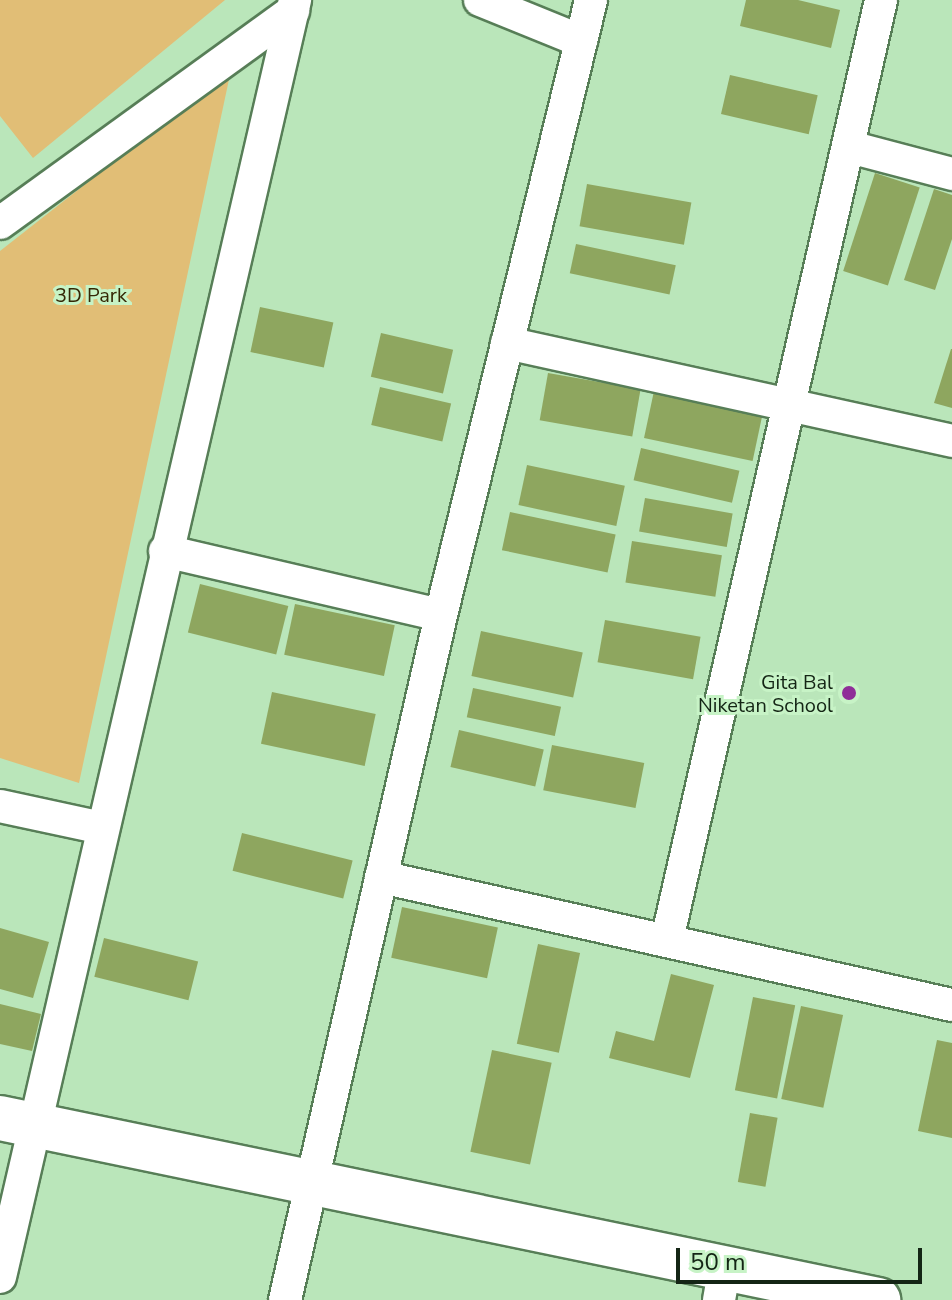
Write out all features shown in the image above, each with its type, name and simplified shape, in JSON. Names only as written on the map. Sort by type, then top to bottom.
[{"type":"street","points":[[480,0],[581,41]]},
{"type":"street","points":[[285,1300],[441,615],[591,0]]},
{"type":"street","points":[[667,940],[850,147],[881,0]]},
{"type":"street","points":[[4,211],[294,6]]},
{"type":"street","points":[[0,1277],[15,1122],[102,828],[294,6]]},
{"type":"street","points":[[850,147],[952,174]]},
{"type":"street","points":[[507,343],[952,441]]},
{"type":"street","points":[[165,551],[441,615]]},
{"type":"street","points":[[0,806],[102,828]]},
{"type":"street","points":[[381,877],[952,1005]]},
{"type":"street","points":[[15,1122],[311,1181],[722,1283],[878,1300]]},
{"type":"green space","points":[[0,0],[225,0],[33,158],[0,116]]},
{"type":"green space","name":"3D Park","points":[[231,70],[79,783],[0,758],[0,251]]},
{"type":"building","points":[[746,0],[798,0],[840,10],[831,48],[740,26]]},
{"type":"building","points":[[730,75],[818,95],[809,134],[721,114]]},
{"type":"building","points":[[875,173],[920,188],[888,285],[843,271]]},
{"type":"building","points":[[587,184],[691,202],[684,245],[580,226]]},
{"type":"building","points":[[934,189],[952,195],[952,239],[935,290],[904,280]]},
{"type":"building","points":[[576,244],[676,265],[670,295],[570,273]]},
{"type":"building","points":[[260,307],[333,323],[324,368],[250,352]]},
{"type":"building","points":[[381,333],[453,350],[443,393],[371,377]]},
{"type":"building","points":[[952,349],[952,408],[934,403]]},
{"type":"building","points":[[548,373],[641,389],[632,437],[540,420]]},
{"type":"building","points":[[380,387],[451,403],[442,441],[371,425]]},
{"type":"building","points":[[654,391],[763,414],[753,461],[644,438]]},
{"type":"building","points":[[641,448],[739,471],[732,503],[634,480]]},
{"type":"building","points":[[527,465],[625,486],[616,526],[518,505]]},
{"type":"building","points":[[645,498],[733,513],[727,547],[639,531]]},
{"type":"building","points":[[510,512],[616,534],[608,573],[502,550]]},
{"type":"building","points":[[632,541],[722,555],[715,597],[625,582]]},
{"type":"building","points":[[200,584],[288,606],[276,655],[188,633]]},
{"type":"building","points":[[295,604],[395,625],[384,676],[284,655]]},
{"type":"building","points":[[605,620],[701,637],[693,679],[598,662]]},
{"type":"building","points":[[481,631],[583,653],[573,698],[471,676]]},
{"type":"building","points":[[473,688],[561,707],[555,736],[467,717]]},
{"type":"building","points":[[272,692],[376,714],[365,766],[261,744]]},
{"type":"building","points":[[459,730],[544,750],[535,787],[450,767]]},
{"type":"building","points":[[552,745],[644,763],[635,808],[543,790]]},
{"type":"building","points":[[242,833],[353,861],[343,898],[233,871]]},
{"type":"building","points":[[402,907],[498,927],[487,978],[391,958]]},
{"type":"building","points":[[0,928],[49,942],[33,998],[0,989]]},
{"type":"building","points":[[104,938],[198,961],[188,1000],[94,977]]},
{"type":"building","points":[[538,944],[580,953],[559,1053],[517,1044]]},
{"type":"building","points":[[671,974],[714,985],[690,1078],[609,1058],[616,1031],[654,1041]]},
{"type":"building","points":[[753,997],[795,1005],[777,1098],[735,1090]]},
{"type":"building","points":[[0,1004],[41,1014],[32,1051],[0,1044]]},
{"type":"building","points":[[801,1006],[843,1015],[823,1108],[781,1099]]},
{"type":"building","points":[[937,1040],[952,1043],[952,1138],[918,1131]]},
{"type":"building","points":[[492,1050],[552,1063],[530,1164],[470,1152]]},
{"type":"building","points":[[750,1113],[778,1118],[765,1187],[738,1182]]},
{"type":"place","name":"Gita Bal Niketan School","points":[[849,693]]}]
